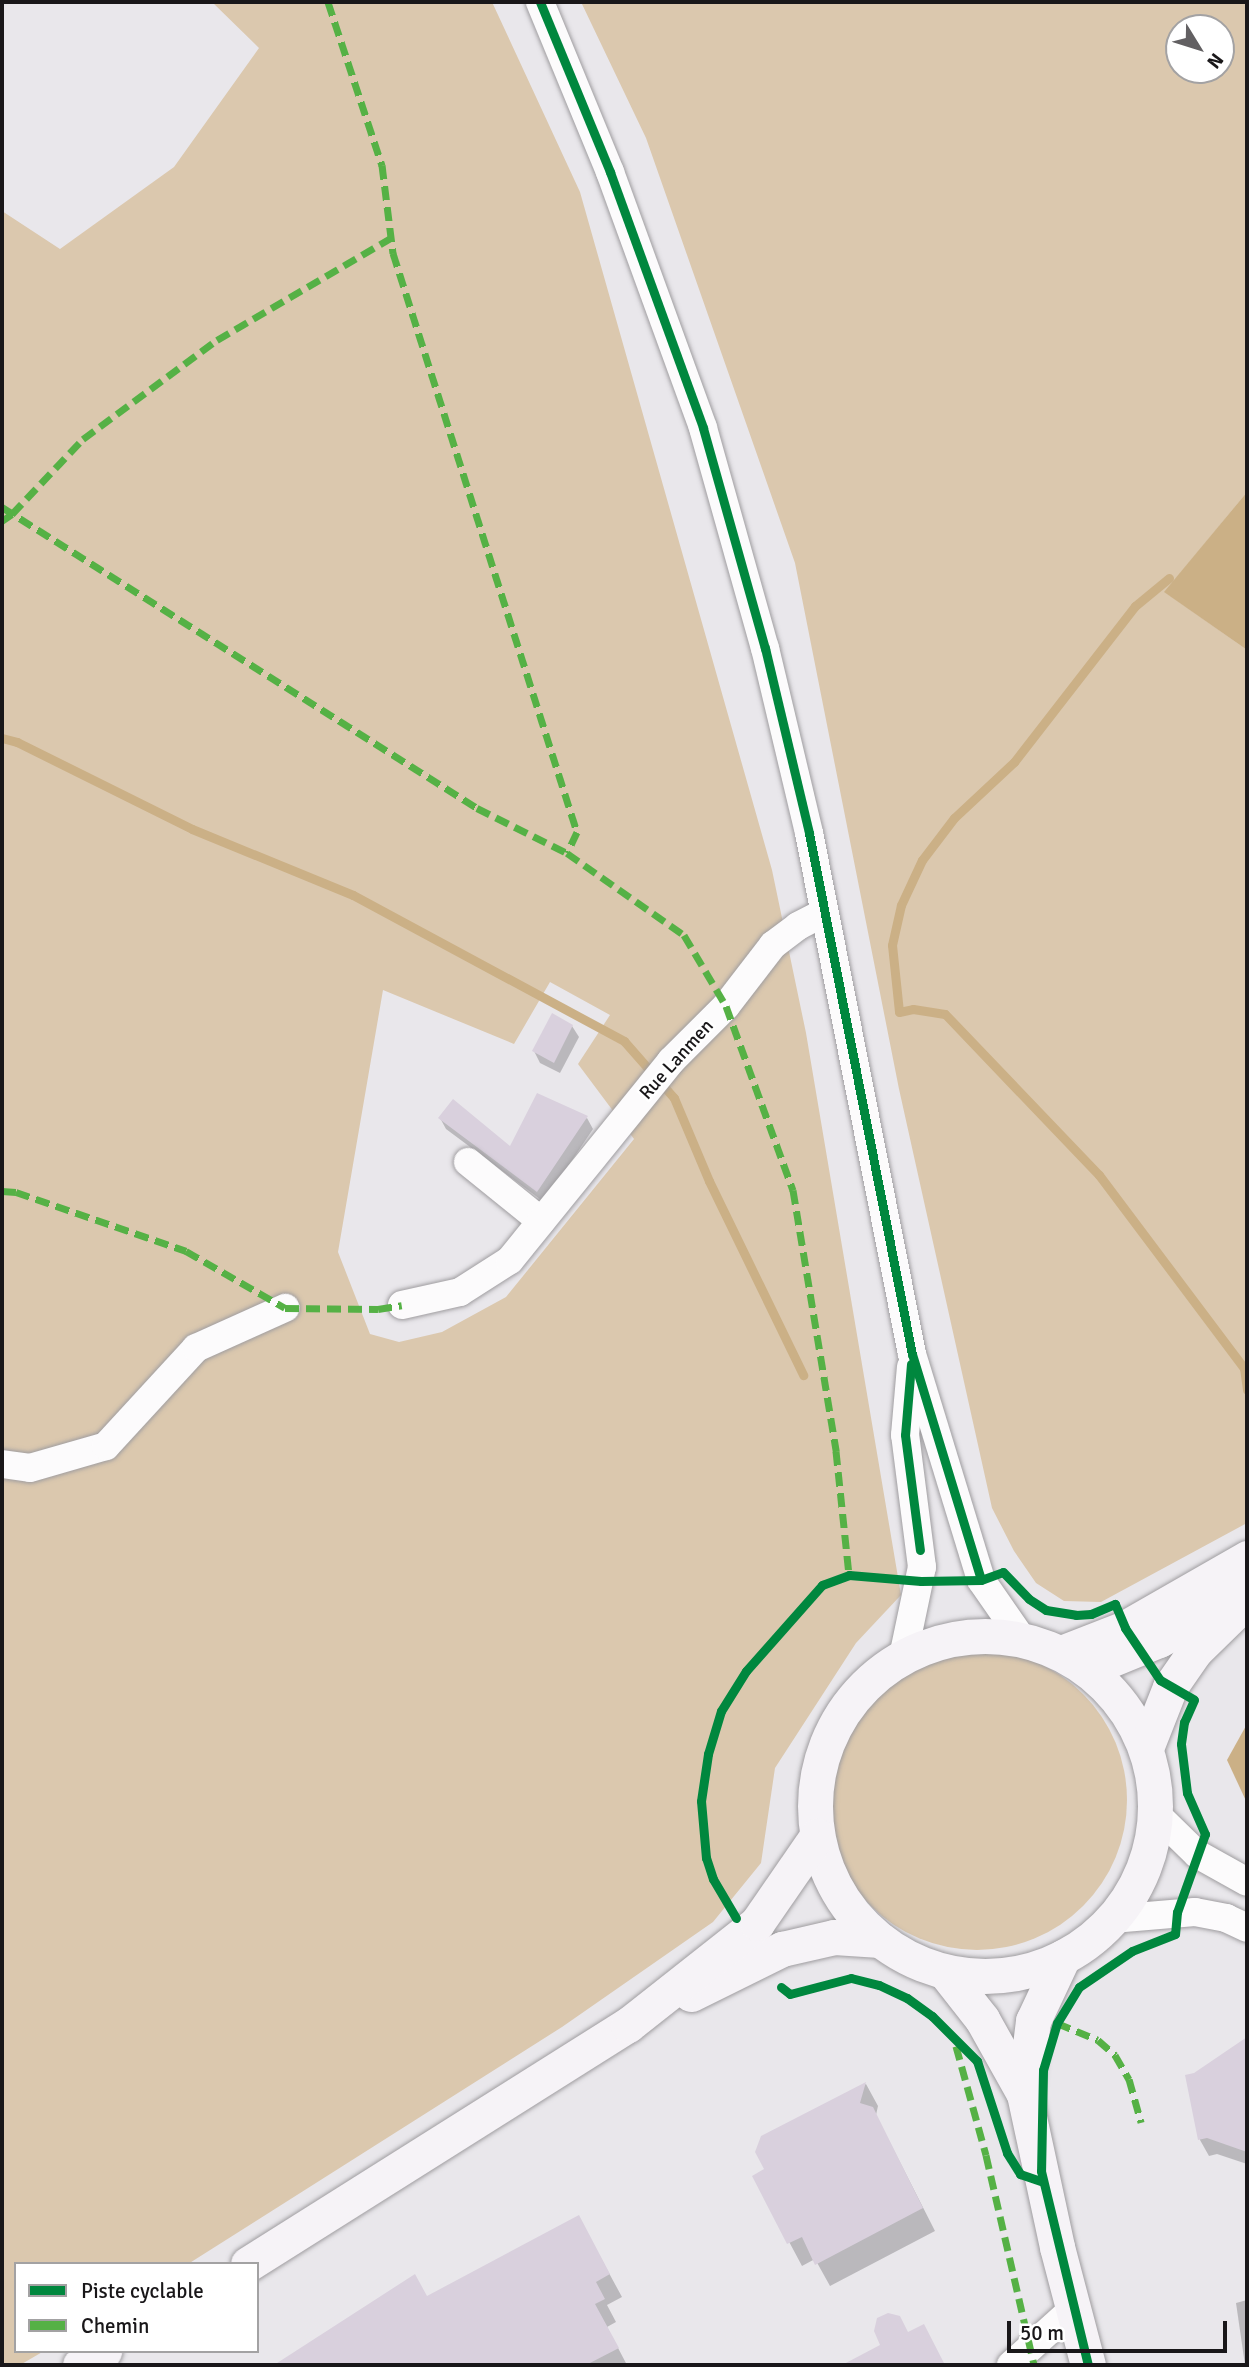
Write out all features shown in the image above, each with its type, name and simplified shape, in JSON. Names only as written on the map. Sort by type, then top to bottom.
[{"type":"main road","points":[[1074,1661],[1125,1628],[1247,1558]]},
{"type":"main road","points":[[1074,1661],[1111,1662],[1207,1615],[1247,1585]]},
{"type":"main road","points":[[1146,1748],[1170,1687],[1195,1651],[1223,1622],[1247,1604]]},
{"type":"main road","points":[[981,1635],[1021,1639],[1074,1661],[1112,1691],[1132,1718],[1146,1748],[1153,1780],[1155,1813],[1149,1851],[1134,1887],[1112,1919],[1089,1940],[1063,1957],[1012,1973],[985,1976],[944,1972],[911,1959],[880,1940],[851,1911],[829,1875],[817,1836],[815,1794],[823,1752],[842,1714],[868,1682],[903,1657],[940,1641],[981,1635]]},
{"type":"main road","points":[[628,2025],[757,1923],[817,1836]]},
{"type":"main road","points":[[251,2262],[628,2025],[782,1949],[834,1937],[880,1940]]},
{"type":"main road","points":[[1024,2094],[1033,2021],[1063,1957]]},
{"type":"main road","points":[[944,1972],[982,2019],[1024,2094],[1088,2365]]},
{"type":"main road","points":[[80,2365],[101,2353]]},
{"type":"street","points":[[540,2],[610,172],[703,428],[765,648],[824,913],[912,1354],[981,1580],[1021,1639]]},
{"type":"street","name":"Rue Lanmen","points":[[402,1305],[460,1293],[510,1260],[671,1061],[726,1006],[773,945],[798,926],[824,913]]},
{"type":"street","points":[[468,1162],[541,1221]]},
{"type":"street","points":[[2,1464],[30,1468],[106,1446],[196,1349],[285,1308]]},
{"type":"street","points":[[903,1657],[922,1567],[905,1435],[912,1354]]},
{"type":"street","points":[[1155,1813],[1197,1854],[1247,1882]]},
{"type":"street","points":[[1112,1919],[1195,1912],[1226,1918],[1247,1928]]},
{"type":"street","points":[[1011,2365],[1073,2309]]},
{"type":"shaded area","points":[[212,2],[492,2],[580,192],[772,870],[806,1033],[901,1595],[856,1643],[775,1768],[761,1863],[713,1922],[562,2027],[191,2262],[14,2262],[14,2353],[41,2353],[20,2365],[2,2365],[2,211],[60,249],[174,167],[259,48]],"holes":[[[550,982],[610,1015],[578,1064],[634,1139],[506,1297],[442,1332],[399,1342],[370,1334],[338,1252],[383,990],[514,1044]]]},
{"type":"shaded area","points":[[581,2],[1247,2],[1247,492],[1165,592],[1247,650],[1247,1523],[1101,1602],[1064,1601],[1036,1583],[1014,1551],[992,1508],[899,1089],[795,563],[646,138]]},
{"type":"shaded area","points":[[1247,492],[1247,650],[1164,592]]},
{"type":"shaded area","points":[[962,1650],[992,1650],[1021,1656],[1048,1667],[1072,1684],[1093,1705],[1116,1742],[1127,1785],[1121,1844],[1110,1871],[1093,1895],[1072,1916],[1048,1933],[1021,1944],[992,1950],[962,1950],[933,1944],[906,1933],[882,1916],[852,1884],[833,1844],[827,1815],[827,1785],[833,1756],[844,1729],[861,1705],[893,1675],[933,1656]]},
{"type":"shaded area","points":[[1247,1724],[1247,1803],[1227,1760]]},
{"type":"building","points":[[552,1013],[573,1025],[554,1063],[532,1051]]},
{"type":"building","points":[[537,1093],[588,1116],[537,1192],[438,1118],[453,1099],[510,1146]]},
{"type":"building","points":[[1247,2037],[1247,2152],[1207,2138],[1198,2140],[1185,2075],[1194,2073]]},
{"type":"building","points":[[866,2082],[860,2103],[873,2107],[923,2208],[815,2265],[802,2237],[787,2244],[752,2176],[764,2169],[755,2152],[761,2136]]},
{"type":"building","points":[[579,2215],[610,2274],[596,2282],[605,2299],[595,2304],[619,2348],[586,2365],[274,2365],[415,2274],[427,2296]]},
{"type":"building","points":[[888,2313],[900,2316],[908,2332],[924,2324],[945,2365],[842,2365],[880,2345],[874,2331],[877,2318]]},
{"type":"waterway","points":[[1169,578],[1135,606],[1014,762],[954,818],[922,860],[901,905],[892,945],[899,1012],[913,1009],[945,1014],[1099,1175],[1244,1368],[1247,1390]]},
{"type":"waterway","points":[[2,738],[17,742],[192,829],[353,895],[624,1041],[674,1098],[709,1181],[803,1375]]},
{"type":"marked path","points":[[328,2],[382,165],[393,253],[577,832],[567,853]]},
{"type":"marked path","points":[[2,521],[12,514],[83,439],[217,340],[391,238]]},
{"type":"marked path","points":[[2,507],[477,808],[567,853],[684,935],[726,1006],[793,1190],[836,1451],[849,1575]]},
{"type":"marked path","points":[[2,1191],[16,1192],[186,1251],[285,1308],[378,1309],[402,1305]]},
{"type":"marked path","points":[[1059,2020],[1057,2023],[1098,2040],[1115,2055],[1129,2079],[1141,2122]]},
{"type":"marked path","points":[[956,2046],[986,2155],[1034,2365]]},
{"type":"cycle path","points":[[540,2],[610,172],[703,428],[765,648],[809,833],[912,1354],[981,1580]]},
{"type":"cycle path","points":[[911,1364],[905,1435],[920,1550]]},
{"type":"cycle path","points":[[736,1918],[713,1879],[706,1858],[701,1801],[708,1754],[721,1711],[746,1671],[822,1585],[849,1575],[921,1581],[981,1580],[1003,1572],[1029,1599],[1046,1610],[1076,1615],[1091,1614],[1115,1604],[1125,1628],[1160,1680],[1194,1700],[1184,1722],[1181,1744],[1187,1793],[1205,1834],[1177,1912],[1175,1934],[1132,1951],[1079,1987],[1057,2023],[1043,2070],[1041,2171],[1088,2365]]},
{"type":"cycle path","points":[[781,1987],[790,1994],[851,1978],[879,1985],[907,1998],[932,2016],[977,2061],[1007,2153],[1020,2174],[1043,2182]]}]
